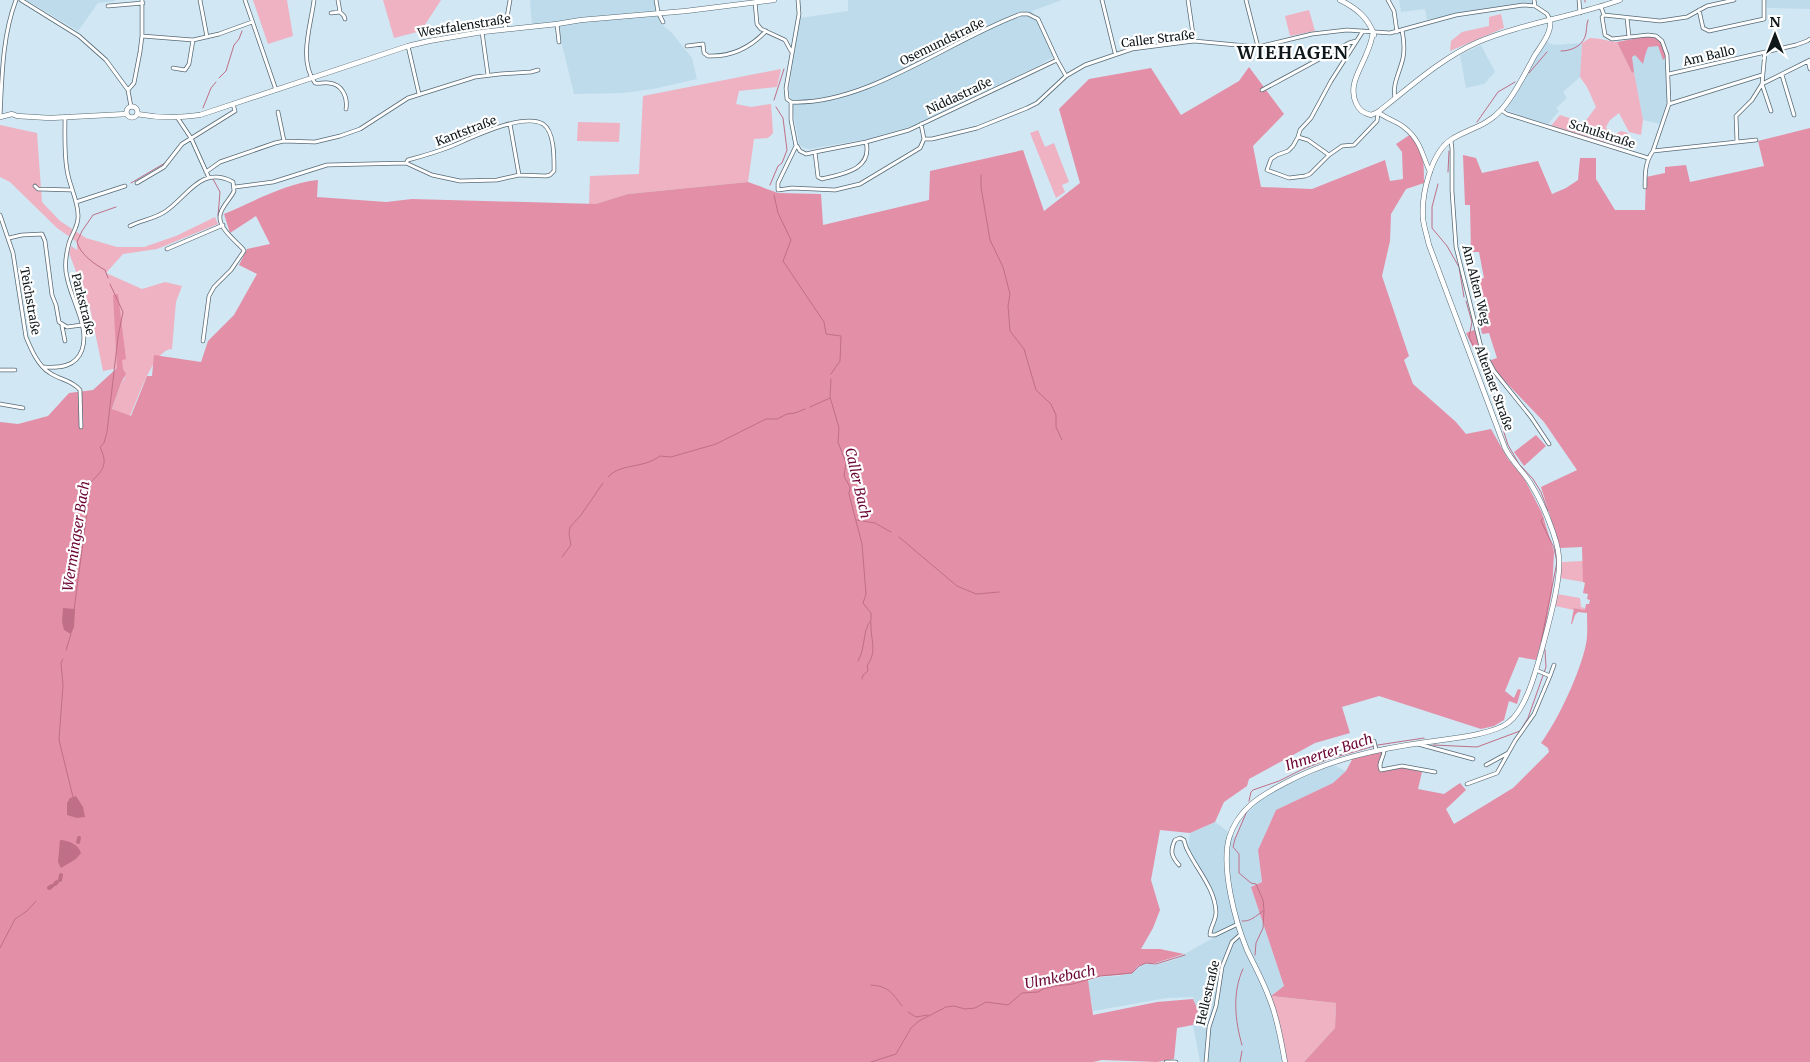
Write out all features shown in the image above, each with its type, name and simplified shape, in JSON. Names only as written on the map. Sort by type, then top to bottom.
[{"type":"main road","name":"Westfalenstraße","points":[[137,114],[154,117],[200,115],[429,40],[581,20],[774,0]]},
{"type":"main road","points":[[1340,0],[1360,12],[1369,23],[1373,32],[1367,53],[1354,82],[1354,97],[1358,106],[1364,113],[1371,115],[1378,112],[1438,64],[1466,48],[1496,35],[1580,13],[1620,0]]},
{"type":"main road","name":"Altenaer Straße","points":[[1285,1062],[1273,1006],[1241,934],[1229,883],[1226,861],[1230,837],[1237,820],[1244,810],[1260,797],[1306,772],[1376,750],[1493,730],[1505,725],[1512,720],[1520,709],[1538,671],[1559,568],[1559,554],[1552,532],[1533,488],[1517,468],[1505,448],[1429,245],[1423,217],[1430,172],[1438,151],[1450,140],[1487,122],[1501,110],[1542,42],[1550,27],[1550,21]]},
{"type":"main road","points":[[0,117],[12,114],[17,116],[65,117],[126,114],[132,118],[137,114],[136,109],[131,107],[127,110],[126,114]]},
{"type":"street","points":[[0,117],[1,74],[10,14],[16,0]]},
{"type":"street","points":[[21,0],[68,28],[106,60],[128,90],[131,107]]},
{"type":"street","points":[[200,0],[207,38]]},
{"type":"street","points":[[245,0],[276,90]]},
{"type":"street","points":[[314,0],[306,55],[312,78],[315,83],[328,83],[342,89],[346,99],[346,108]]},
{"type":"street","points":[[338,0],[340,12],[345,19]]},
{"type":"street","points":[[505,29],[510,0]]},
{"type":"street","points":[[656,0],[658,12],[663,22]]},
{"type":"street","points":[[798,0],[798,14],[786,88],[787,99],[791,102],[791,120],[796,146],[778,183],[778,190],[792,188],[835,190],[860,184],[920,148],[924,139],[921,124]]},
{"type":"street","points":[[1102,0],[1115,53]]},
{"type":"street","points":[[1188,0],[1194,41]]},
{"type":"street","points":[[1246,0],[1258,47]]},
{"type":"street","points":[[1388,0],[1394,11],[1397,32],[1456,16],[1523,5],[1535,6],[1547,14],[1550,21]]},
{"type":"street","points":[[1534,0],[1535,6]]},
{"type":"street","points":[[1579,0],[1580,13]]},
{"type":"street","points":[[1604,14],[1660,21],[1687,17],[1707,6],[1734,0]]},
{"type":"street","points":[[1699,10],[1703,28],[1709,31],[1764,19],[1764,0]]},
{"type":"street","points":[[108,6],[142,1],[142,36],[134,82],[128,90]]},
{"type":"street","points":[[755,1],[758,24],[761,29],[785,40],[792,52]]},
{"type":"street","points":[[1601,7],[1604,14],[1602,17],[1605,35],[1612,39],[1648,35],[1656,36],[1662,41],[1667,55],[1669,104],[1762,75]]},
{"type":"street","points":[[332,13],[340,12]]},
{"type":"street","name":"Osemundstraße","points":[[791,102],[829,99],[853,92],[1021,14],[1028,14],[1038,20],[1066,76]]},
{"type":"street","points":[[1627,18],[1629,37]]},
{"type":"street","points":[[142,36],[193,40],[207,38],[252,22]]},
{"type":"street","points":[[557,24],[559,42]]},
{"type":"street","name":"Caller Straße","points":[[924,139],[932,139],[977,128],[1027,108],[1046,96],[1066,76],[1085,65],[1115,53],[1132,49],[1194,41],[1258,47],[1312,34],[1347,30],[1397,32]]},
{"type":"street","points":[[1395,98],[1394,89],[1404,44],[1402,30]]},
{"type":"street","points":[[687,46],[703,44],[704,53],[708,56],[726,55],[748,47],[756,42],[766,31]]},
{"type":"street","points":[[1362,31],[1311,118],[1300,130],[1298,137],[1288,151],[1277,155],[1271,160],[1267,170],[1290,178],[1299,178],[1310,174],[1329,155],[1342,146],[1354,145],[1359,141],[1377,121],[1378,112],[1406,128],[1414,136],[1422,148],[1430,172]]},
{"type":"street","points":[[482,32],[488,75]]},
{"type":"street","points":[[785,40],[794,35]]},
{"type":"street","name":"Am Ballo","points":[[1668,74],[1796,45],[1810,39]]},
{"type":"street","points":[[173,68],[185,70],[189,64],[193,40]]},
{"type":"street","points":[[1262,90],[1356,41]]},
{"type":"street","points":[[408,46],[419,94]]},
{"type":"street","points":[[1765,52],[1762,84],[1771,112]]},
{"type":"street","name":"Niddastraße","points":[[796,146],[806,154],[866,142],[909,130],[1057,60]]},
{"type":"street","points":[[1737,142],[1736,116],[1752,100],[1762,84],[1809,60],[1810,69]]},
{"type":"street","points":[[206,172],[220,162],[284,141],[315,142],[360,129],[408,98],[419,94],[488,75],[538,70]]},
{"type":"street","points":[[1782,75],[1794,115]]},
{"type":"street","points":[[137,183],[164,166],[182,144],[235,111],[233,104]]},
{"type":"street","name":"Schulstraße","points":[[1501,110],[1507,114],[1648,158],[1653,151],[1669,104]]},
{"type":"street","points":[[278,112],[284,141]]},
{"type":"street","name":"Parkstraße","points":[[44,366],[69,365],[78,358],[84,344],[82,325],[70,293],[66,274],[69,245],[78,221],[78,210],[67,172],[65,117]]},
{"type":"street","points":[[177,117],[191,138],[209,178]]},
{"type":"street","name":"Kantstraße","points":[[235,186],[273,182],[327,165],[406,163],[408,160],[436,152],[496,128],[510,124],[533,122],[542,124],[548,129],[551,140],[554,171],[550,176],[519,175]]},
{"type":"street","points":[[406,163],[432,175],[460,181],[497,180],[519,175],[510,124]]},
{"type":"street","points":[[1298,137],[1308,140],[1329,155]]},
{"type":"street","name":"Am Alten Weg","points":[[1450,140],[1456,247],[1481,347],[1494,371],[1531,417],[1549,444]]},
{"type":"street","points":[[1653,151],[1756,140]]},
{"type":"street","points":[[815,152],[818,177],[822,179],[853,170],[860,165],[867,156],[866,142]]},
{"type":"street","points":[[1645,187],[1648,158]]},
{"type":"street","points":[[130,226],[167,211],[191,187],[209,178],[233,182],[235,186],[233,194],[220,213],[223,225],[244,251],[231,270],[214,287],[209,296],[203,341]]},
{"type":"street","points":[[35,186],[38,189],[72,190]]},
{"type":"street","points":[[76,202],[126,186]]},
{"type":"street","name":"Teichstraße","points":[[0,215],[9,238],[17,275],[26,337],[31,350],[48,372],[76,385],[80,390],[81,427]]},
{"type":"street","points":[[167,249],[223,225]]},
{"type":"street","points":[[9,238],[42,234],[45,241],[52,295],[65,341]]},
{"type":"street","points":[[62,325],[72,327],[82,325]]},
{"type":"street","points":[[0,370],[14,370]]},
{"type":"street","points":[[0,404],[23,408]]},
{"type":"street","points":[[1467,784],[1497,773],[1534,714],[1554,664]]},
{"type":"street","points":[[1538,671],[1548,675]]},
{"type":"street","points":[[1303,766],[1369,742],[1374,741],[1376,750]]},
{"type":"street","points":[[1416,744],[1473,759]]},
{"type":"street","points":[[1384,749],[1380,764],[1381,770],[1402,766],[1435,772]]},
{"type":"street","points":[[1486,765],[1508,753]]},
{"type":"street","points":[[1179,865],[1172,856],[1171,851],[1175,840],[1180,838],[1184,840],[1204,876],[1214,903],[1216,917],[1210,935],[1238,924]]},
{"type":"street","name":"Hellestraße","points":[[1206,1062],[1209,1027],[1216,1006],[1221,974],[1232,942],[1241,934]]},
{"type":"street","points":[[1166,1062],[1176,1062]]},
{"type":"shaded area","points":[[26,0],[115,1],[98,3],[78,31]]},
{"type":"shaded area","points":[[253,0],[287,0],[293,36],[268,44]]},
{"type":"shaded area","points":[[383,0],[441,0],[421,31],[394,38]]},
{"type":"shaded area","points":[[530,0],[655,0],[656,12],[661,24],[672,33],[692,58],[697,79],[653,89],[623,93],[574,94],[558,28],[532,26]]},
{"type":"shaded area","points":[[848,0],[1062,0],[1032,11],[1053,57],[1038,66],[916,125],[868,139],[809,149],[804,148],[799,144],[789,91],[800,18],[848,11]]},
{"type":"shaded area","points":[[1399,0],[1531,0],[1532,3],[1427,20],[1425,9],[1401,12]]},
{"type":"shaded area","points":[[1766,0],[1810,0],[1810,9],[1767,8]]},
{"type":"shaded area","points":[[1309,10],[1315,31],[1290,36],[1285,16]]},
{"type":"shaded area","points":[[1501,14],[1504,28],[1450,51],[1451,41],[1462,32],[1489,26],[1489,17]]},
{"type":"shaded area","points":[[1648,36],[1659,40],[1663,45],[1666,57],[1663,60],[1658,46],[1648,47],[1643,64],[1635,55],[1632,57],[1634,72],[1632,73],[1617,42]]},
{"type":"shaded area","points":[[1590,38],[1617,42],[1632,73],[1634,72],[1643,120],[1641,135],[1629,132],[1619,113],[1610,120],[1606,127],[1611,137],[1621,131],[1628,133],[1624,148],[1551,126],[1560,115],[1584,123],[1596,107],[1580,77],[1582,43]]},
{"type":"shaded area","points":[[1545,41],[1554,45],[1582,43],[1580,77],[1563,92],[1567,98],[1556,108],[1559,111],[1548,124],[1506,110]]},
{"type":"shaded area","points":[[1481,45],[1495,72],[1484,84],[1466,88],[1460,55]]},
{"type":"shaded area","points":[[1662,45],[1666,57],[1667,102],[1660,124],[1643,120],[1631,57],[1648,47]]},
{"type":"shaded area","points":[[1249,67],[1284,114],[1253,146],[1261,187],[1312,189],[1385,160],[1390,181],[1403,179],[1402,152],[1396,144],[1411,134],[1421,152],[1424,183],[1406,189],[1391,214],[1390,241],[1382,276],[1409,356],[1404,360],[1413,384],[1456,422],[1466,434],[1491,429],[1508,459],[1524,478],[1542,513],[1554,552],[1552,591],[1545,629],[1536,660],[1519,657],[1505,691],[1514,698],[1518,689],[1521,690],[1517,704],[1509,701],[1504,720],[1494,726],[1481,729],[1379,696],[1342,707],[1350,733],[1315,743],[1249,779],[1247,786],[1224,802],[1215,822],[1190,833],[1160,830],[1151,880],[1160,910],[1153,928],[1141,949],[1160,949],[1184,954],[1156,963],[1146,963],[1138,966],[1132,973],[1101,976],[1088,980],[1093,1015],[1157,1002],[1193,999],[1198,1010],[1193,1025],[1177,1028],[1174,1059],[1157,1062],[1102,1060],[1093,1062],[0,1062],[0,422],[18,424],[48,416],[69,393],[93,390],[117,368],[113,295],[118,294],[126,359],[122,360],[123,369],[126,374],[112,409],[131,416],[147,376],[152,376],[154,355],[201,362],[208,341],[234,315],[257,274],[239,265],[247,249],[270,244],[256,216],[230,233],[224,214],[294,185],[318,180],[317,197],[386,202],[412,199],[596,204],[628,194],[748,182],[778,193],[821,194],[823,225],[929,200],[930,171],[1023,150],[1044,211],[1080,183],[1059,109],[1089,79],[1151,68],[1181,115],[1239,81]]},
{"type":"shaded area","points":[[781,69],[777,87],[739,91],[736,104],[751,107],[771,104],[773,133],[768,138],[754,139],[748,182],[628,194],[597,204],[589,204],[590,176],[639,174],[643,96]]},
{"type":"shaded area","points":[[578,122],[620,123],[619,142],[577,141]]},
{"type":"shaded area","points":[[0,125],[37,133],[42,202],[60,221],[86,238],[117,247],[144,247],[176,236],[215,217],[218,224],[157,249],[123,254],[106,273],[142,289],[165,282],[182,286],[176,302],[172,349],[165,351],[152,366],[130,416],[112,410],[121,383],[125,378],[119,368],[103,371],[90,308],[69,253],[71,246],[77,250],[77,242],[57,228],[10,182],[0,177]]},
{"type":"shaded area","points":[[1810,128],[1810,1062],[1304,1062],[1335,1028],[1336,1003],[1271,996],[1284,986],[1251,887],[1262,882],[1258,850],[1276,810],[1333,783],[1346,771],[1354,756],[1383,750],[1380,770],[1402,767],[1422,772],[1418,789],[1444,794],[1460,783],[1466,790],[1446,809],[1454,824],[1513,788],[1549,752],[1548,748],[1541,743],[1568,696],[1586,644],[1587,613],[1578,612],[1571,624],[1574,608],[1585,610],[1586,604],[1589,604],[1590,600],[1587,599],[1588,594],[1583,593],[1585,583],[1583,582],[1582,547],[1560,548],[1541,487],[1577,470],[1544,422],[1499,375],[1486,380],[1466,333],[1477,329],[1480,347],[1488,361],[1497,358],[1489,333],[1482,334],[1478,312],[1484,311],[1479,279],[1484,278],[1479,252],[1471,252],[1470,205],[1465,205],[1463,155],[1476,158],[1482,173],[1538,161],[1552,194],[1578,180],[1580,158],[1596,158],[1596,179],[1615,210],[1645,210],[1646,177],[1665,173],[1665,167],[1686,165],[1690,182],[1764,166],[1758,141]]},
{"type":"shaded area","points":[[1038,130],[1045,147],[1054,143],[1069,182],[1062,185],[1065,192],[1056,198],[1030,133]]},
{"type":"shaded area","points":[[1536,435],[1546,446],[1524,466],[1514,452]]},
{"type":"shaded area","points":[[1583,561],[1583,582],[1560,578],[1562,562]]},
{"type":"shaded area","points":[[1557,594],[1580,598],[1581,607],[1585,608],[1585,610],[1555,606]]},
{"type":"shaded area","points":[[63,608],[75,609],[74,627],[71,634],[64,630],[62,622]]},
{"type":"shaded area","points":[[1333,765],[1346,771],[1333,783],[1276,810],[1258,850],[1262,882],[1251,887],[1284,986],[1269,997],[1284,1062],[1200,1062],[1193,1025],[1198,1010],[1193,997],[1167,998],[1093,1011],[1088,981],[1101,977],[1132,973],[1139,966],[1147,963],[1156,965],[1174,960],[1213,938],[1212,929],[1216,918],[1213,898],[1188,850],[1190,833],[1215,822],[1235,837],[1244,816],[1258,802],[1281,787]]},
{"type":"shaded area","points":[[76,796],[83,807],[85,817],[77,818],[67,815],[67,803],[70,798]]},
{"type":"shaded area","points":[[60,840],[73,844],[81,853],[76,859],[61,868],[58,862]]},
{"type":"shaded area","points":[[1271,996],[1336,1003],[1335,1028],[1304,1062],[1287,1062]]},
{"type":"waterway","points":[[1561,51],[1571,49],[1581,43],[1586,35],[1588,20]]},
{"type":"waterway","name":"Wermingser Bach","points":[[219,78],[226,71],[234,45],[242,31]]},
{"type":"waterway","points":[[1529,73],[1547,52]]},
{"type":"waterway","name":"Caller Bach","points":[[774,100],[784,69]]},
{"type":"waterway","name":"Wermingser Bach","points":[[203,108],[211,88],[216,82]]},
{"type":"waterway","points":[[1477,122],[1498,92],[1515,82]]},
{"type":"waterway","name":"Caller Bach","points":[[770,185],[787,150],[783,118],[776,107]]},
{"type":"waterway","points":[[1448,172],[1449,151]]},
{"type":"waterway","points":[[131,183],[165,163]]},
{"type":"waterway","points":[[981,175],[981,187],[990,240],[1003,267],[1010,294],[1008,306],[1010,331],[1024,349],[1036,390],[1051,404],[1056,415],[1056,427],[1062,440]]},
{"type":"waterway","points":[[213,179],[220,192],[218,216]]},
{"type":"waterway","points":[[1438,184],[1432,207],[1432,228],[1447,246],[1459,267],[1464,297]]},
{"type":"waterway","name":"Caller Bach","points":[[774,195],[778,213],[791,240],[783,261],[824,322],[826,334],[841,336],[840,361],[831,374]]},
{"type":"waterway","name":"Wermingser Bach","points":[[108,278],[105,270],[84,255],[77,242],[93,215],[116,207]]},
{"type":"waterway","name":"Wermingser Bach","points":[[74,610],[91,482],[102,470],[104,462],[100,447],[104,443],[107,432],[118,337],[123,312],[110,284]]},
{"type":"waterway","points":[[1466,301],[1472,322],[1469,337],[1483,366],[1487,380]]},
{"type":"waterway","name":"Caller Bach","points":[[831,379],[830,397],[839,428],[838,442],[846,463],[844,476],[850,487],[849,494],[862,544],[866,594],[863,603],[871,613],[871,620],[866,629],[858,661]]},
{"type":"waterway","points":[[810,407],[830,398]]},
{"type":"waterway","points":[[1495,402],[1500,419]]},
{"type":"waterway","points":[[608,477],[619,470],[647,463],[660,456],[671,457],[716,444],[766,419],[777,419],[805,409]]},
{"type":"waterway","points":[[1501,423],[1508,445],[1519,464],[1533,479],[1541,492],[1548,511]]},
{"type":"waterway","points":[[562,557],[571,545],[570,527],[581,515],[603,483]]},
{"type":"waterway","points":[[1541,642],[1557,562],[1554,548],[1541,521],[1543,518]]},
{"type":"waterway","points":[[857,520],[875,523],[891,532]]},
{"type":"waterway","points":[[899,537],[957,586],[976,594],[999,592]]},
{"type":"waterway","name":"Caller Bach","points":[[862,679],[863,675],[868,671],[867,666],[873,650],[871,622]]},
{"type":"waterway","name":"Wermingser Bach","points":[[66,650],[71,634]]},
{"type":"waterway","points":[[1433,745],[1477,747],[1520,731],[1528,718],[1546,667],[1545,650]]},
{"type":"waterway","name":"Wermingser Bach","points":[[63,659],[61,663],[63,685],[59,740],[73,797]]},
{"type":"waterway","name":"Ihmerter Bach","points":[[1249,801],[1253,790],[1329,759],[1378,745],[1424,738]]},
{"type":"waterway","name":"Ihmerter Bach","points":[[1247,811],[1233,847],[1239,854],[1239,873],[1251,883],[1256,884],[1263,900],[1263,928],[1256,943],[1255,955]]},
{"type":"waterway","points":[[78,842],[79,838]]},
{"type":"waterway","points":[[60,880],[61,875]]},
{"type":"waterway","points":[[0,948],[15,919],[27,911],[36,901]]},
{"type":"waterway","points":[[1242,921],[1250,920],[1263,911]]},
{"type":"waterway","name":"Ulmkebach","points":[[871,1062],[896,1054],[911,1028],[919,1021],[946,1007],[975,1008],[986,1002],[1008,1005],[1022,993],[1038,992],[1043,989],[1073,984],[1100,976],[1132,973],[1139,966],[1146,963],[1156,964],[1185,955]]},
{"type":"waterway","name":"Ihmerter Bach","points":[[1242,1045],[1238,1026],[1236,997],[1243,969]]},
{"type":"waterway","points":[[871,985],[886,989],[893,994],[902,1006]]},
{"type":"waterway","points":[[908,1012],[916,1017],[928,1015]]},
{"type":"waterway","name":"Ihmerter Bach","points":[[1240,1062],[1242,1051]]},
{"type":"district","name":"WIEHAGEN","points":[[1293,53]]}]
